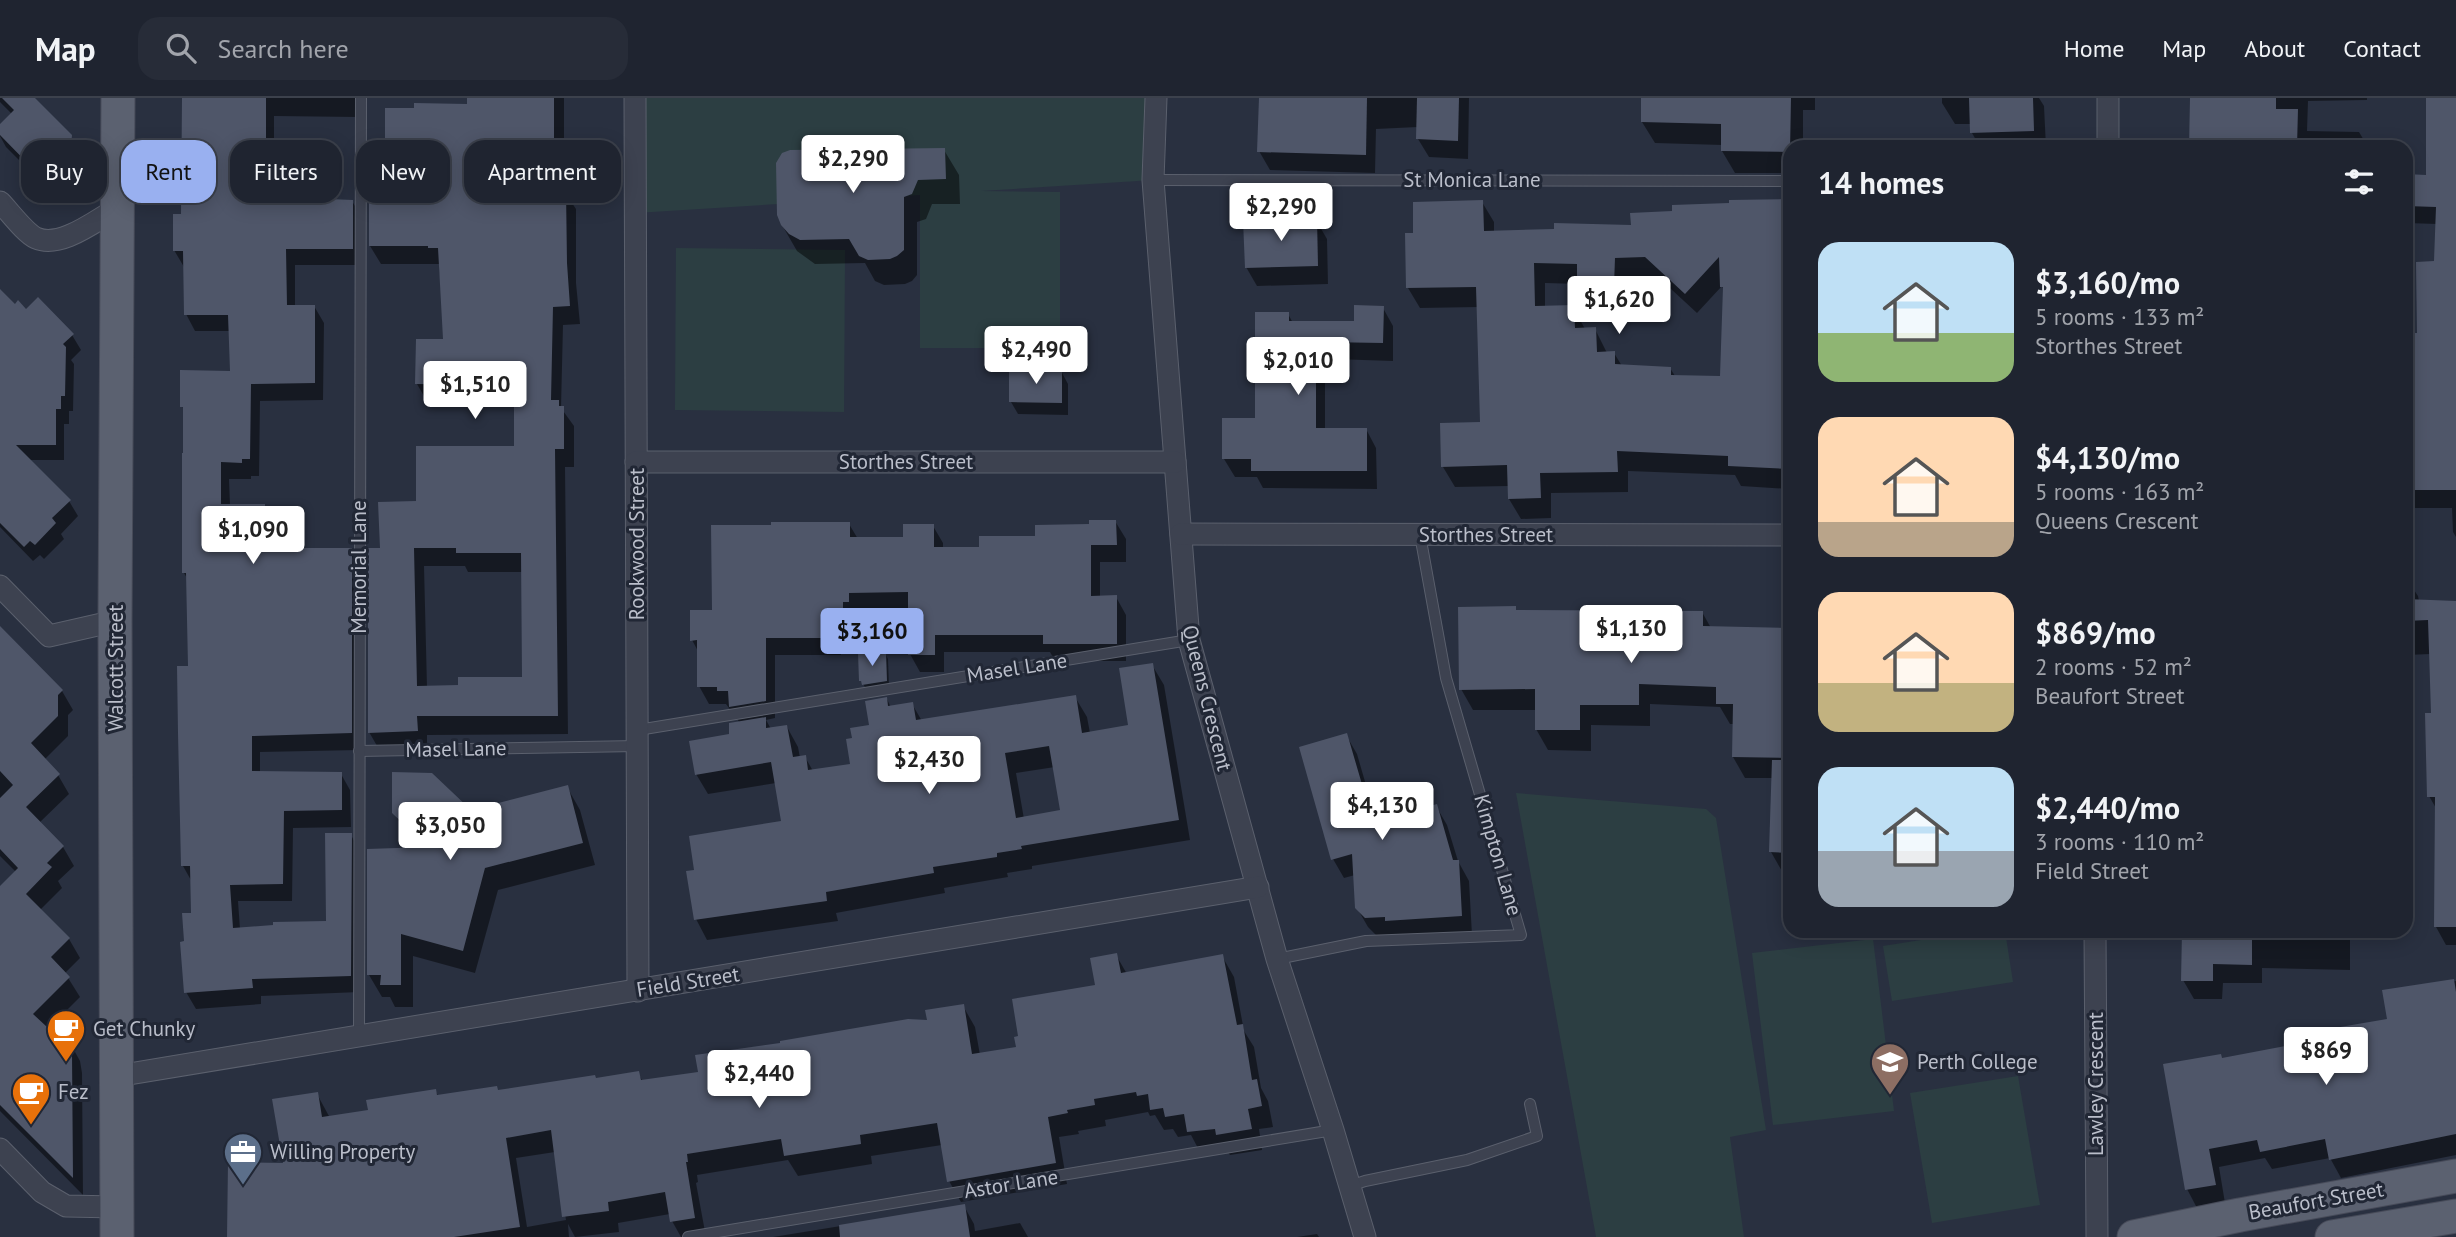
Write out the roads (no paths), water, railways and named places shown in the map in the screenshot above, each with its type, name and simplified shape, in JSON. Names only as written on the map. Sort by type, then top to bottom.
[{"type":"main road","name":"Walcott Street","points":[[117,1222],[115,621],[118,98]]},
{"type":"main road","name":"Beaufort Street","points":[[2134,1237],[2456,1176]]},
{"type":"main road","name":"Beaufort Street","points":[[2332,1237],[2456,1216]]},
{"type":"street","name":"Rookwood Street","points":[[635,98],[638,990]]},
{"type":"street","name":"Queens Crescent","points":[[1156,98],[1153,180],[1189,640],[1277,959],[1365,1237]]},
{"type":"street","points":[[2108,98],[2108,140]]},
{"type":"street","points":[[0,202],[34,237],[48,241],[66,237],[118,208]]},
{"type":"street","name":"Storthes Street","points":[[636,462],[1175,462]]},
{"type":"street","name":"Storthes Street","points":[[1181,534],[1783,535]]},
{"type":"street","points":[[0,586],[49,636],[115,621]]},
{"type":"street","name":"Field Street","points":[[117,1076],[1258,887]]},
{"type":"street","name":"Lawley Crescent","points":[[2095,938],[2097,1237]]},
{"type":"street","points":[[0,1149],[42,1192],[66,1206],[117,1222]]},
{"type":"lane","name":"Memorial Lane","points":[[359,1037],[361,98]]},
{"type":"lane","name":"St Monica Lane","points":[[1153,180],[1783,181]]},
{"type":"lane","name":"Kimpton Lane","points":[[1277,959],[1366,942],[1521,935],[1446,678],[1420,535]]},
{"type":"lane","name":"Masel Lane","points":[[359,751],[637,738],[1189,640]]},
{"type":"lane","points":[[1350,1186],[1467,1160],[1536,1136],[1530,1104]]},
{"type":"lane","name":"Astor Lane","points":[[688,1237],[1333,1130]]},
{"type":"place","name":"Get Chunky","points":[[66,1063]]},
{"type":"place","name":"Perth College","points":[[1890,1096]]},
{"type":"place","name":"Fez","points":[[31,1126]]},
{"type":"place","name":"Willing Property","points":[[243,1186]]}]
